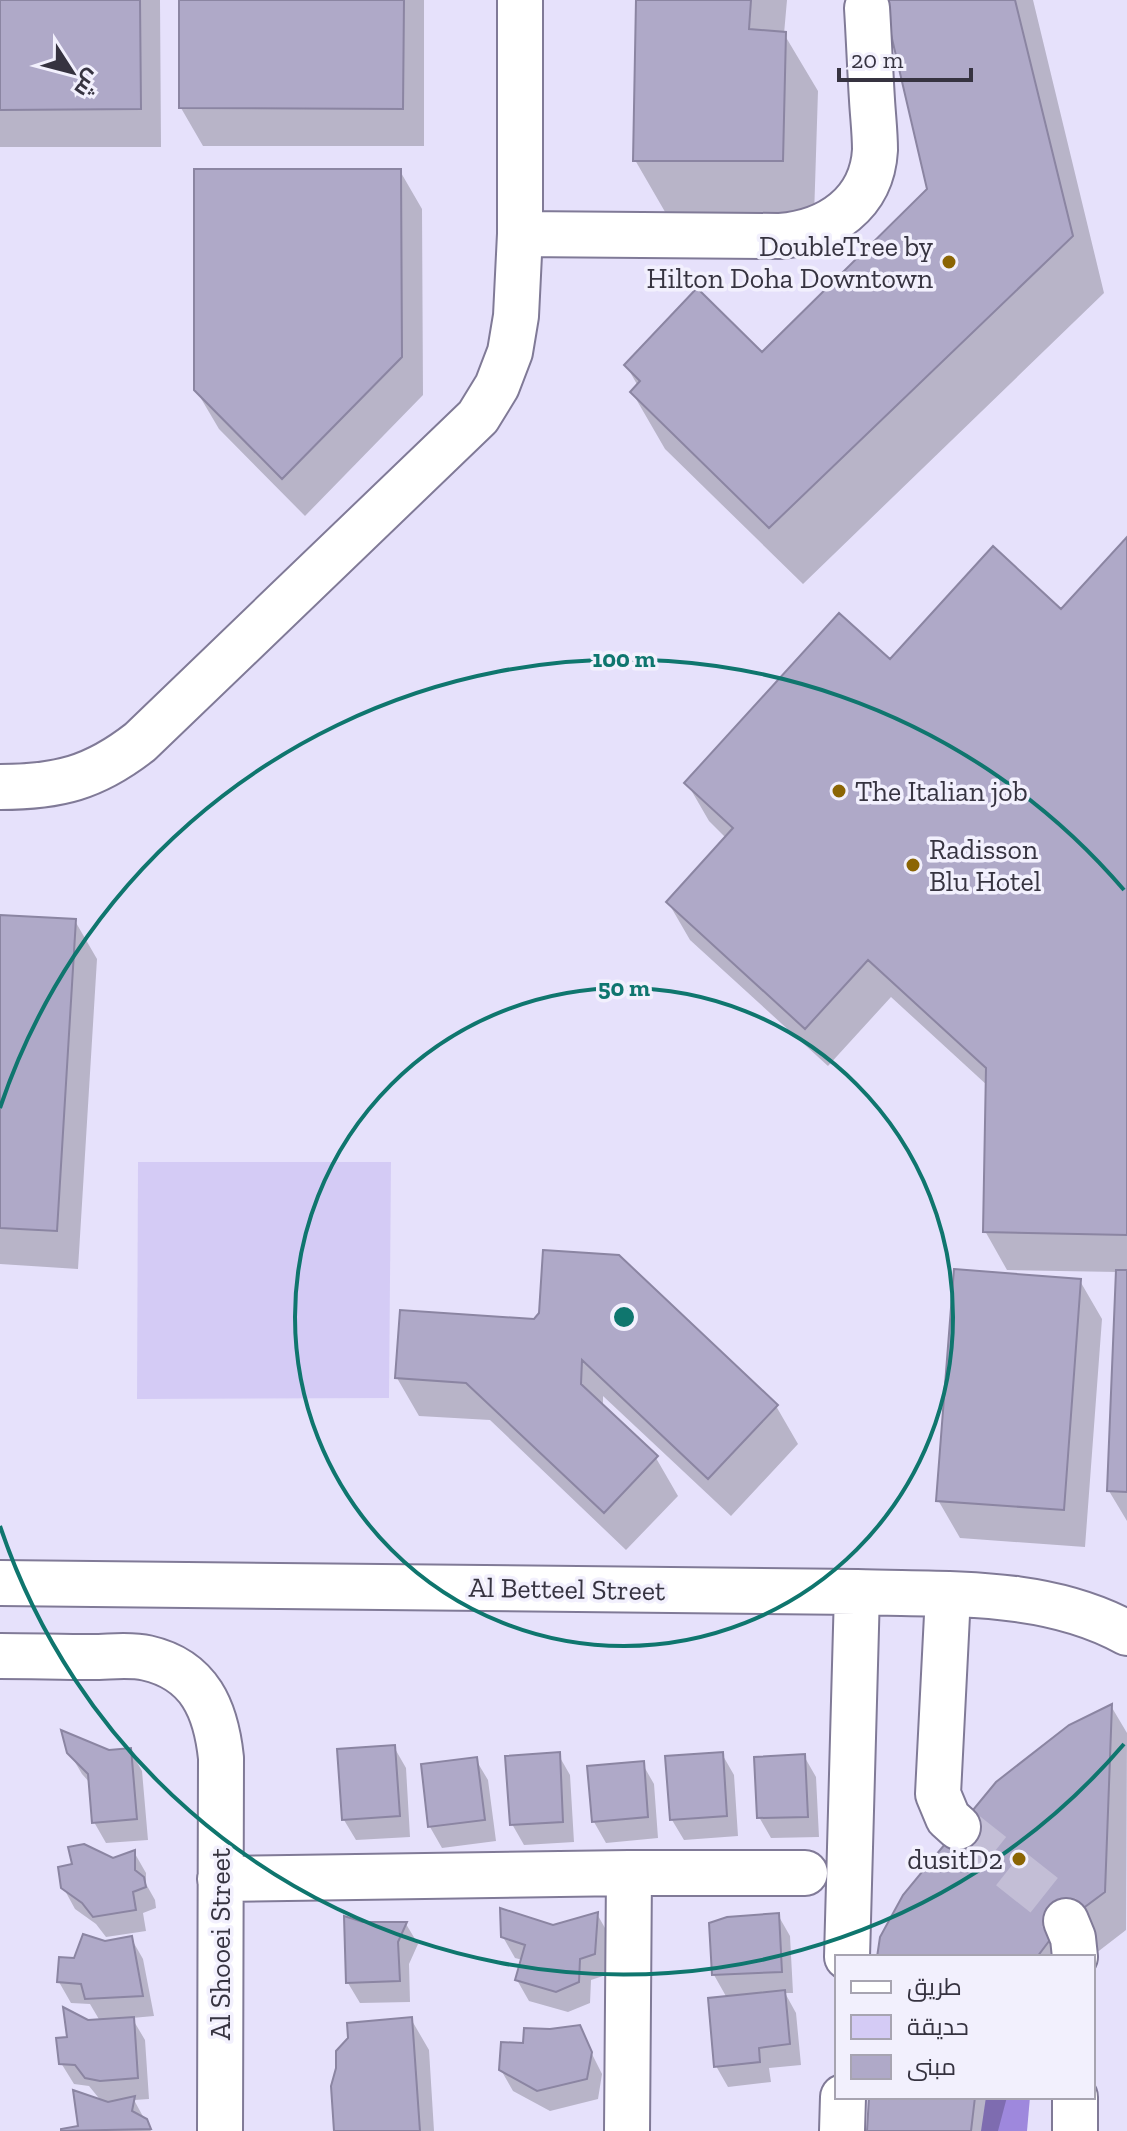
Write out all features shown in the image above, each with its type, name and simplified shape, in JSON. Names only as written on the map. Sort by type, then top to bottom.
[{"type":"street","points":[[0,787],[40,786],[68,781],[118,759],[140,742],[478,417],[497,386],[510,352],[516,316],[520,234],[520,0]]},
{"type":"street","points":[[520,234],[780,236],[803,234],[825,227],[844,213],[859,196],[870,175],[875,151],[867,8]]},
{"type":"street","name":"Al Betteel Street","points":[[0,1583],[996,1596],[1039,1601],[1081,1613],[1127,1633]]},
{"type":"street","points":[[847,1955],[857,1592]]},
{"type":"street","points":[[948,1595],[938,1794],[948,1818],[958,1827]]},
{"type":"street","name":"Al Shooei Street","points":[[0,1656],[146,1658],[172,1667],[194,1683],[210,1706],[221,1758],[220,2131]]},
{"type":"street","points":[[627,2131],[629,1873]]},
{"type":"street","points":[[220,1879],[805,1873]]},
{"type":"street","points":[[842,2131],[843,2099]]},
{"type":"street","points":[[1075,2099],[1075,2131]]},
{"type":"green space","points":[[138,1162],[391,1162],[389,1398],[137,1399]]},
{"type":"shaded area","points":[[986,2099],[1030,2099],[1027,2131],[981,2131]]},
{"type":"building","points":[[0,0],[140,0],[141,109],[0,110]]},
{"type":"building","points":[[179,0],[404,0],[403,109],[179,108]]},
{"type":"building","name":"DoubleTree by Hilton Doha Downtown","points":[[636,0],[751,0],[749,29],[786,32],[783,161],[633,161]]},
{"type":"building","name":"DoubleTree by Hilton Doha Downtown","points":[[883,0],[1015,0],[1073,236],[769,528],[630,392],[640,381],[624,365],[697,288],[762,352],[927,189]]},
{"type":"building","points":[[194,169],[401,169],[402,357],[282,479],[194,390]]},
{"type":"building","name":"Radisson Blu Hotel","points":[[1127,537],[1127,1235],[983,1232],[986,1068],[868,960],[805,1029],[666,902],[733,828],[684,783],[839,613],[890,659],[993,546],[1061,609]]},
{"type":"building","points":[[0,915],[76,919],[57,1231],[0,1228]]},
{"type":"building","points":[[543,1250],[619,1255],[778,1405],[708,1479],[582,1360],[581,1384],[658,1456],[604,1513],[466,1383],[395,1378],[400,1310],[534,1319],[539,1313]]},
{"type":"building","points":[[954,1269],[1081,1279],[1064,1510],[936,1501]]},
{"type":"building","points":[[1116,1270],[1127,1270],[1127,1492],[1107,1491]]},
{"type":"building","name":"dusitD2","points":[[1112,1704],[1105,1892],[1062,1924],[1039,1955],[877,1955],[880,1937],[903,1895],[996,1782],[1069,1725]]},
{"type":"building","points":[[61,1730],[109,1750],[131,1748],[137,1819],[92,1823],[88,1774],[67,1753]]},
{"type":"building","points":[[395,1745],[400,1816],[342,1820],[337,1749]]},
{"type":"building","points":[[560,1752],[563,1822],[510,1825],[505,1756]]},
{"type":"building","points":[[723,1752],[727,1816],[670,1820],[665,1756]]},
{"type":"building","points":[[805,1754],[808,1817],[757,1818],[754,1757]]},
{"type":"building","points":[[477,1757],[485,1820],[428,1827],[421,1764]]},
{"type":"building","points":[[644,1761],[648,1817],[592,1822],[587,1766]]},
{"type":"building","points":[[84,1844],[113,1858],[135,1850],[135,1870],[144,1877],[146,1887],[133,1892],[136,1910],[93,1917],[82,1903],[61,1888],[58,1867],[72,1864],[68,1847]]},
{"type":"building","points":[[500,1908],[553,1925],[598,1912],[595,1954],[580,1959],[579,1982],[556,1992],[515,1980],[525,1945],[501,1937]]},
{"type":"building","points":[[779,1913],[782,1972],[712,1975],[709,1923],[727,1917]]},
{"type":"building","points":[[344,1916],[363,1922],[407,1922],[398,1942],[400,1981],[346,1983]]},
{"type":"building","points":[[83,1934],[105,1941],[132,1936],[143,1996],[85,1999],[81,1984],[57,1982],[59,1957],[74,1958]]},
{"type":"building","points":[[785,1990],[790,2044],[759,2048],[760,2062],[714,2067],[708,1998]]},
{"type":"building","points":[[63,2007],[88,2020],[134,2017],[138,2078],[100,2081],[85,2078],[75,2065],[59,2064],[56,2038],[67,2037]]},
{"type":"building","points":[[412,2017],[420,2131],[334,2131],[331,2086],[336,2068],[336,2051],[348,2038],[347,2023]]},
{"type":"building","points":[[580,2025],[592,2052],[587,2079],[537,2091],[499,2070],[501,2042],[523,2043],[524,2028]]},
{"type":"building","points":[[73,2090],[108,2102],[135,2096],[132,2111],[147,2119],[151,2129],[61,2131],[78,2126]]},
{"type":"building","points":[[869,2099],[975,2099],[971,2131],[867,2131]]},
{"type":"tunnel","points":[[958,1827],[1045,1896],[1066,1921]]},
{"type":"place","name":"DoubleTree by Hilton Doha Downtown","points":[[949,262]]},
{"type":"place","name":"The Italian job","points":[[839,791]]},
{"type":"place","name":"Radisson Blu Hotel","points":[[913,865]]},
{"type":"place","name":"dusitD2","points":[[1019,1859]]}]
